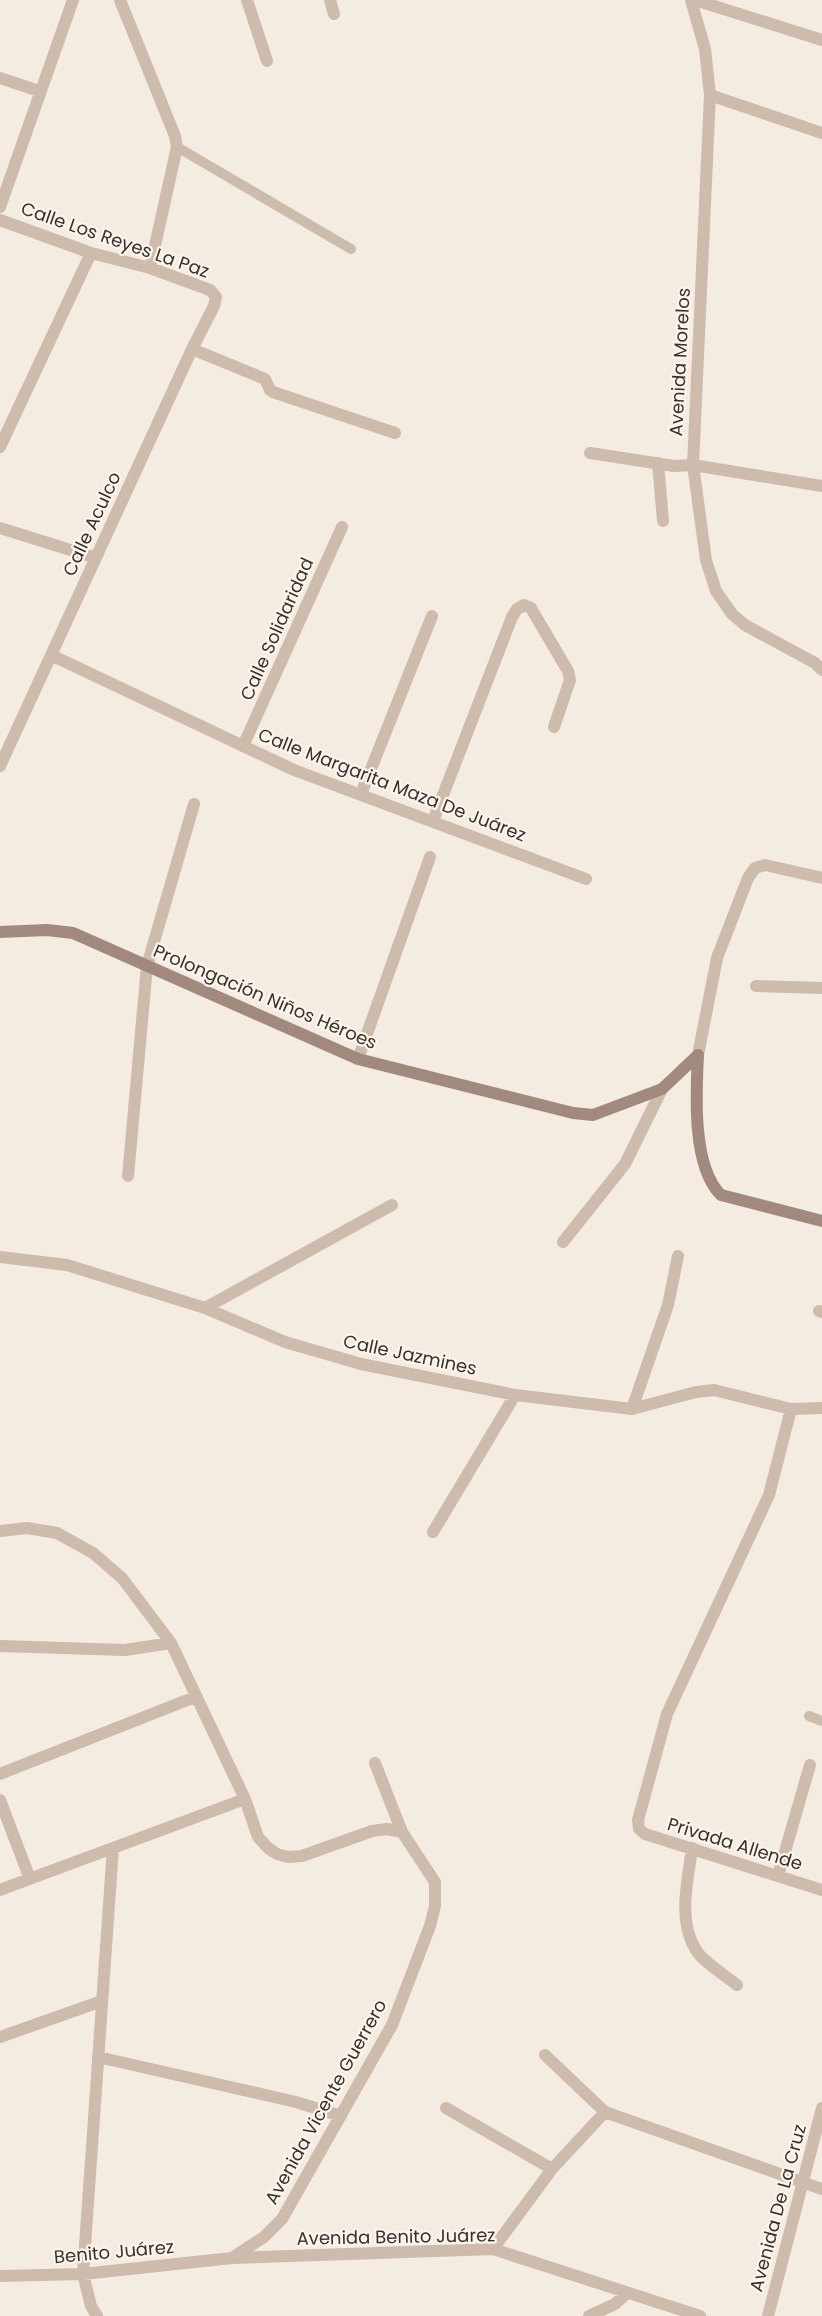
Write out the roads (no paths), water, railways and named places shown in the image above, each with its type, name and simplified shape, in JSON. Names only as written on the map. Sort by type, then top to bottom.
[{"type":"main road","name":"Prolongación Niños Héroes","points":[[0,932],[47,930],[73,933],[358,1059],[573,1113],[593,1115],[662,1089],[698,1055]]},
{"type":"main road","points":[[698,1055],[695,1106],[702,1149],[712,1186],[721,1195],[822,1221]]},
{"type":"street","points":[[0,207],[39,91],[73,0]]},
{"type":"street","points":[[120,0],[175,136],[177,147],[150,268]]},
{"type":"street","points":[[247,0],[267,61]]},
{"type":"street","points":[[330,0],[334,14]]},
{"type":"street","name":"Avenida Morelos","points":[[691,0],[705,49],[710,95],[693,464],[706,560],[716,591],[732,614],[745,625],[814,663],[822,670]]},
{"type":"street","points":[[695,0],[822,40]]},
{"type":"street","points":[[0,78],[39,91]]},
{"type":"street","points":[[710,95],[822,133]]},
{"type":"street","name":"Calle Los Reyes La Paz","points":[[0,220],[91,253],[150,268],[210,290],[216,297]]},
{"type":"street","points":[[0,446],[91,253]]},
{"type":"street","name":"Calle Aculco","points":[[0,766],[192,349],[214,306],[216,297]]},
{"type":"street","points":[[192,349],[264,379],[273,392],[395,433]]},
{"type":"street","points":[[590,453],[674,466],[693,464],[822,486]]},
{"type":"street","points":[[658,463],[663,521]]},
{"type":"street","name":"Calle Solidaridad","points":[[243,746],[342,527]]},
{"type":"street","points":[[0,528],[96,558]]},
{"type":"street","points":[[433,822],[512,617],[517,609],[524,605],[531,608],[536,615],[568,671],[568,687],[554,727]]},
{"type":"street","points":[[361,794],[432,616]]},
{"type":"street","name":"Calle Margarita Maza De Juárez","points":[[51,655],[294,770],[586,879]]},
{"type":"street","points":[[128,1176],[147,966],[194,804]]},
{"type":"street","points":[[358,1059],[430,858]]},
{"type":"street","points":[[698,1055],[717,958],[748,878],[755,868],[765,865],[822,878]]},
{"type":"street","points":[[756,986],[822,988]]},
{"type":"street","points":[[563,1242],[625,1164],[662,1089]]},
{"type":"street","points":[[205,1308],[392,1205]]},
{"type":"street","points":[[632,1409],[668,1305],[678,1256]]},
{"type":"street","name":"Calle Jazmines","points":[[0,1257],[67,1265],[205,1308],[285,1342],[361,1364],[515,1395],[632,1409],[696,1392],[714,1390],[791,1409],[822,1408]]},
{"type":"street","points":[[433,1532],[515,1395]]},
{"type":"street","name":"Privada Allende","points":[[791,1409],[769,1495],[668,1714],[638,1820],[639,1829],[645,1834],[822,1890]]},
{"type":"street","points":[[0,1531],[27,1528],[56,1533],[93,1552],[122,1578],[171,1643],[195,1698],[245,1799],[258,1837],[277,1854],[288,1857],[302,1856],[372,1831],[387,1829],[402,1832]]},
{"type":"street","points":[[0,1646],[125,1650],[171,1643]]},
{"type":"street","points":[[0,1774],[195,1698]]},
{"type":"street","points":[[375,1763],[402,1832]]},
{"type":"street","points":[[778,1876],[810,1765]]},
{"type":"street","points":[[0,1890],[245,1799]]},
{"type":"street","points":[[0,1800],[30,1879]]},
{"type":"street","name":"Avenida Vicente Guerrero","points":[[232,2258],[264,2237],[282,2219],[392,2026],[430,1926],[435,1906],[435,1882],[402,1832]]},
{"type":"street","points":[[97,2316],[91,2306],[83,2274],[113,1848]]},
{"type":"street","points":[[692,1848],[685,1900],[688,1929],[696,1951],[737,1986]]},
{"type":"street","points":[[0,2037],[102,2001]]},
{"type":"street","points":[[545,2055],[605,2112],[822,2189]]},
{"type":"street","points":[[98,2057],[296,2102],[341,2116]]},
{"type":"street","points":[[446,2108],[552,2169]]},
{"type":"street","name":"Avenida De La Cruz","points":[[768,2316],[822,2108]]},
{"type":"street","points":[[494,2249],[552,2169],[605,2112]]},
{"type":"street","name":"Avenida Benito Juárez","points":[[232,2258],[494,2249],[700,2316]]},
{"type":"street","name":"Benito Juárez","points":[[0,2276],[83,2274],[232,2258]]},
{"type":"street","points":[[589,2316],[614,2310],[627,2292]]},
{"type":"lane","points":[[177,147],[351,249]]},
{"type":"lane","points":[[809,1716],[822,1721]]}]
